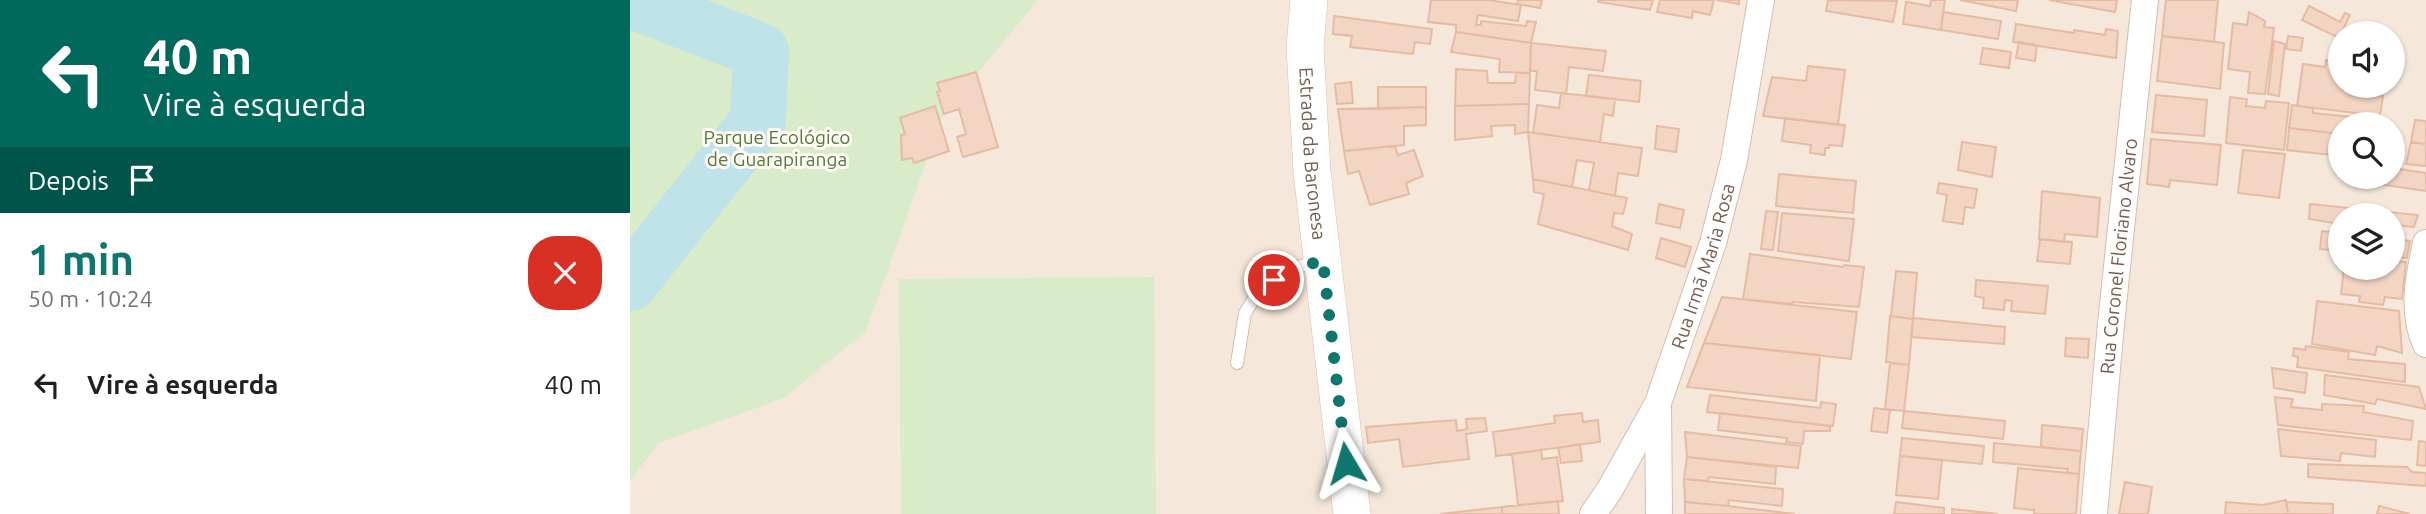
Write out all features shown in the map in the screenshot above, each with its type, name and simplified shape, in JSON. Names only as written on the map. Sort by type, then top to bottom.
[{"type":"main road","name":"Estrada da Baronesa","points":[[1309,0],[1306,61],[1312,172],[1352,514]]},
{"type":"street","name":"Rua Irmã Maria Rosa","points":[[1593,514],[1609,491],[1658,403],[1713,243],[1734,160],[1761,0]]},
{"type":"street","name":"Rua Coronel Floriano Alvaro","points":[[2094,514],[2145,0]]},
{"type":"street","points":[[2426,243],[2418,279],[2418,310],[2426,344]]},
{"type":"street","points":[[1658,403],[1659,514]]},
{"type":"lane","points":[[1237,363],[1245,313],[1259,291],[1289,269],[1323,261]]},
{"type":"shaded area","points":[[1009,0],[2426,0],[2426,514],[630,514],[630,481],[659,443],[943,115]]},
{"type":"green space","name":"Parque Ecológico de Guarapiranga","points":[[630,0],[1038,0],[943,115],[866,331],[784,398],[659,443],[630,481]]},
{"type":"green space","points":[[1154,277],[1156,514],[901,514],[899,279]]},
{"type":"building","points":[[1431,0],[1488,0],[1521,5],[1518,21],[1478,15],[1476,25],[1481,25],[1481,21],[1526,26],[1527,21],[1536,22],[1531,43],[1456,32],[1456,25],[1428,22]]},
{"type":"building","points":[[1518,0],[1542,0],[1540,8],[1517,4]]},
{"type":"building","points":[[1598,0],[1653,0],[1650,10]]},
{"type":"building","points":[[1660,0],[1714,0],[1710,15],[1693,11],[1692,18],[1657,12]]},
{"type":"building","points":[[1717,0],[1739,0],[1739,4]]},
{"type":"building","points":[[1828,0],[1897,1],[1893,22],[1826,11]]},
{"type":"building","points":[[1931,0],[1945,0],[1941,30],[1903,24],[1906,2],[1930,6]]},
{"type":"building","points":[[1960,0],[2018,0],[2016,11]]},
{"type":"building","points":[[2049,0],[2117,0],[2115,12]]},
{"type":"building","points":[[2166,0],[2218,0],[2214,42],[2162,36]]},
{"type":"building","points":[[2309,6],[2338,21],[2328,21],[2328,33],[2302,20]]},
{"type":"building","points":[[1943,12],[2001,21],[1998,39],[1941,30]]},
{"type":"building","points":[[2249,12],[2265,21],[2264,27],[2274,28],[2265,94],[2248,93],[2250,72],[2228,69],[2233,23],[2247,25]]},
{"type":"building","points":[[2345,13],[2350,15],[2347,21],[2341,21]]},
{"type":"building","points":[[1334,16],[1432,29],[1430,44],[1415,42],[1413,54],[1350,47],[1352,36],[1333,34]]},
{"type":"building","points":[[2016,24],[2074,33],[2074,30],[2105,35],[2106,29],[2118,31],[2116,58],[2013,42]]},
{"type":"building","points":[[1456,32],[1531,43],[1530,73],[1499,72],[1500,59],[1451,52]]},
{"type":"building","points":[[2162,36],[2224,43],[2220,89],[2157,81]]},
{"type":"building","points":[[2288,36],[2303,38],[2301,51],[2286,49]]},
{"type":"building","points":[[2274,41],[2285,44],[2279,96],[2268,94]]},
{"type":"building","points":[[2019,42],[2037,45],[2035,61],[2016,58]]},
{"type":"building","points":[[1531,43],[1606,51],[1603,71],[1569,67],[1566,94],[1535,90],[1537,71],[1530,71]]},
{"type":"building","points":[[1983,48],[2011,52],[2009,68],[1980,64]]},
{"type":"building","points":[[2328,60],[2328,98],[2383,98],[2381,112],[2347,112],[2297,106],[2303,64],[2325,67]]},
{"type":"building","points":[[1808,66],[1845,70],[1838,125],[1763,116],[1772,77],[1806,81]]},
{"type":"building","points":[[1456,69],[1487,71],[1488,83],[1515,83],[1516,73],[1530,73],[1529,104],[1455,106]]},
{"type":"building","points":[[976,72],[998,147],[963,157],[957,137],[966,134],[959,109],[944,114],[937,83]]},
{"type":"building","points":[[1589,75],[1641,81],[1639,102],[1586,96]]},
{"type":"building","points":[[1351,82],[1353,103],[1337,104],[1335,84]]},
{"type":"building","points":[[1378,87],[1426,87],[1426,107],[1378,109]]},
{"type":"building","points":[[1561,93],[1615,99],[1613,116],[1604,114],[1600,142],[1533,133],[1537,105],[1559,108]]},
{"type":"building","points":[[2156,95],[2207,100],[2204,136],[2152,132]]},
{"type":"building","points":[[2230,97],[2247,99],[2246,106],[2265,108],[2266,101],[2289,103],[2284,150],[2226,143]]},
{"type":"building","points":[[1529,104],[1528,132],[1515,134],[1515,125],[1491,126],[1492,136],[1455,140],[1455,106]]},
{"type":"building","points":[[2292,105],[2313,108],[2313,113],[2328,115],[2328,133],[2289,128]]},
{"type":"building","points":[[935,106],[949,151],[914,163],[912,158],[902,160],[901,135],[905,134],[900,118]]},
{"type":"building","points":[[1426,107],[1426,125],[1404,126],[1404,145],[1344,151],[1338,109]]},
{"type":"building","points":[[1785,118],[1845,125],[1842,146],[1829,145],[1829,148],[1825,148],[1825,155],[1810,153],[1811,145],[1782,141]]},
{"type":"building","points":[[2415,120],[2426,121],[2426,144],[2411,142]]},
{"type":"building","points":[[1657,126],[1679,129],[1676,152],[1655,149]]},
{"type":"building","points":[[2289,128],[2328,133],[2328,155],[2287,150]]},
{"type":"building","points":[[1528,132],[1642,148],[1638,176],[1618,173],[1615,196],[1589,190],[1594,163],[1577,160],[1572,187],[1533,179]]},
{"type":"building","points":[[2151,139],[2221,145],[2217,185],[2170,180],[2169,187],[2147,184]]},
{"type":"building","points":[[1962,142],[1996,147],[1992,177],[1958,170]]},
{"type":"building","points":[[2411,142],[2426,144],[2426,166],[2406,164]]},
{"type":"building","points":[[1395,146],[1398,155],[1414,150],[1423,176],[1406,183],[1409,194],[1370,205],[1359,171],[1348,174],[1344,151]]},
{"type":"building","points":[[2243,150],[2285,154],[2279,198],[2238,193]]},
{"type":"building","points":[[2405,170],[2426,173],[2426,191],[2405,188]]},
{"type":"building","points":[[1779,174],[1856,181],[1853,213],[1776,206]]},
{"type":"building","points":[[1533,179],[1627,198],[1623,214],[1614,213],[1612,226],[1632,234],[1628,250],[1538,224],[1544,194],[1534,192]]},
{"type":"building","points":[[1939,183],[1977,189],[1974,208],[1965,207],[1963,224],[1943,221],[1947,195],[1937,193]]},
{"type":"building","points":[[2042,191],[2100,198],[2097,237],[2065,234],[2064,242],[2039,239]]},
{"type":"building","points":[[1659,204],[1684,210],[1680,228],[1656,223]]},
{"type":"building","points":[[2310,204],[2328,206],[2328,222],[2309,219]]},
{"type":"building","points":[[1766,211],[1778,212],[1773,250],[1761,249]]},
{"type":"building","points":[[1782,213],[1854,219],[1849,261],[1778,251]]},
{"type":"building","points":[[2405,214],[2418,215],[2414,227],[2405,226]]},
{"type":"building","points":[[2322,231],[2328,232],[2328,250],[2320,249]]},
{"type":"building","points":[[1661,238],[1691,247],[1685,267],[1656,258]]},
{"type":"building","points":[[2040,239],[2072,242],[2070,264],[2037,261]]},
{"type":"building","points":[[2405,240],[2410,241],[2405,258]]},
{"type":"building","points":[[1750,254],[1843,267],[1864,267],[1859,307],[1743,299]]},
{"type":"building","points":[[1896,271],[1917,273],[1913,319],[1891,316]]},
{"type":"building","points":[[1976,280],[2048,286],[2045,314],[2011,311],[2012,301],[2005,300],[2004,310],[1983,308],[1984,298],[1975,296]]},
{"type":"building","points":[[2343,280],[2404,280],[2402,299],[2385,297],[2383,305],[2359,302],[2360,296],[2341,294]]},
{"type":"building","points":[[1722,297],[1857,312],[1851,359],[1704,343]]},
{"type":"building","points":[[2317,301],[2399,311],[2402,353],[2377,346],[2375,355],[2312,344]]},
{"type":"building","points":[[1890,316],[1913,319],[1909,365],[1886,362]]},
{"type":"building","points":[[1913,318],[2005,327],[2004,344],[1911,337]]},
{"type":"building","points":[[2066,338],[2089,339],[2088,358],[2065,356]]},
{"type":"building","points":[[1704,343],[1820,355],[1816,401],[1687,387]]},
{"type":"building","points":[[2306,346],[2349,352],[2348,359],[2405,364],[2405,382],[2297,367],[2298,357],[2293,356],[2294,348],[2305,350]]},
{"type":"building","points":[[1890,363],[1909,365],[1904,411],[1885,409]]},
{"type":"building","points":[[2272,368],[2307,373],[2305,393],[2274,388]]},
{"type":"building","points":[[2325,375],[2419,387],[2426,409],[2377,399],[2375,404],[2324,395]]},
{"type":"building","points":[[1710,395],[1820,408],[1821,402],[1836,404],[1833,426],[1707,412]]},
{"type":"building","points":[[2275,397],[2293,399],[2291,407],[2322,410],[2322,404],[2364,406],[2363,412],[2413,421],[2411,440],[2278,425]]},
{"type":"building","points":[[1874,408],[1890,410],[1887,433],[1871,431]]},
{"type":"building","points":[[1904,411],[2005,421],[2003,439],[1902,428]]},
{"type":"building","points":[[1582,413],[1583,422],[1598,420],[1600,442],[1496,456],[1493,432],[1555,423],[1554,416]]},
{"type":"building","points":[[1720,413],[1830,426],[1830,431],[1804,431],[1803,444],[1786,442],[1787,438],[1718,430]]},
{"type":"building","points":[[1485,418],[1487,431],[1466,434],[1469,459],[1403,467],[1399,439],[1368,443],[1366,427],[1456,420],[1457,431],[1467,429],[1466,419]]},
{"type":"building","points":[[2042,425],[2083,429],[2081,451],[2041,447]]},
{"type":"building","points":[[2278,429],[2376,440],[2375,457],[2341,453],[2340,461],[2281,456]]},
{"type":"building","points":[[1685,432],[1801,446],[1798,468],[1687,457]]},
{"type":"building","points":[[1902,438],[1984,446],[1982,464],[1900,456]]},
{"type":"building","points":[[2419,441],[2426,442],[2426,466],[2417,465]]},
{"type":"building","points":[[1994,443],[2081,451],[2079,474],[2067,473],[2068,469],[1993,462]]},
{"type":"building","points":[[1580,444],[1582,461],[1561,463],[1558,448]]},
{"type":"building","points":[[1541,450],[1542,459],[1557,457],[1563,501],[1518,505],[1512,454]]},
{"type":"building","points":[[1900,456],[1942,460],[1938,499],[1896,495]]},
{"type":"building","points":[[1687,457],[1776,467],[1775,484],[1709,477],[1708,481],[1684,479]]},
{"type":"building","points":[[2308,464],[2407,467],[2412,472],[2426,473],[2426,486],[2308,477]]},
{"type":"building","points":[[2018,468],[2079,474],[2076,514],[2034,514],[2034,510],[2014,508]]},
{"type":"building","points":[[1684,479],[1783,489],[1782,506],[1729,500],[1728,506],[1685,502]]},
{"type":"building","points":[[2125,482],[2152,487],[2148,514],[2119,514]]},
{"type":"building","points":[[2286,500],[2288,514],[2225,514],[2226,502],[2263,505]]},
{"type":"building","points":[[1558,501],[1559,514],[1502,514],[1502,507]]},
{"type":"building","points":[[1685,502],[1728,506],[1795,514],[1685,514]]},
{"type":"building","points":[[1896,502],[1944,508],[1944,514],[1894,514]]},
{"type":"building","points":[[2286,502],[2333,504],[2333,514],[2288,514]]},
{"type":"building","points":[[2379,506],[2410,514],[2377,514]]},
{"type":"building","points":[[1502,507],[1502,514],[1440,514]]},
{"type":"building","points":[[1952,509],[1998,514],[1952,514]]},
{"type":"waterway","points":[[630,0],[761,51],[758,121],[630,283]]},
{"type":"route","points":[[1274,280],[1289,269],[1323,261],[1346,463]]}]
